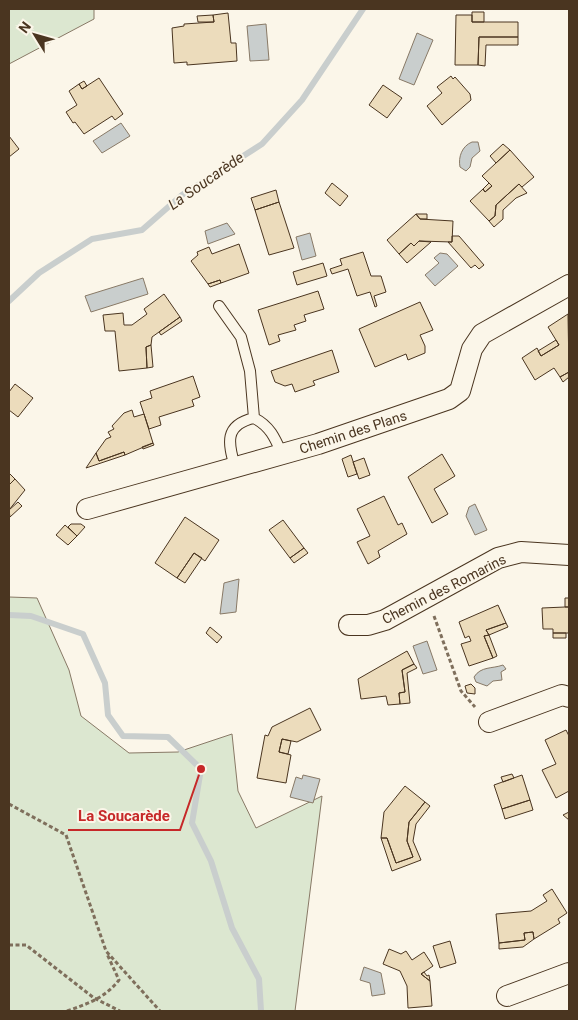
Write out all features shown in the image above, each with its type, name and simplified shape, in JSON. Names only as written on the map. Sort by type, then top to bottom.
[{"type":"street","name":"Chemin des Plans","points":[[87,509],[282,454],[449,399],[460,391],[472,348],[482,334],[569,285]]},
{"type":"street","name":"Chemin des Romarins","points":[[349,625],[368,625],[386,620],[498,558],[521,552],[569,555]]},
{"type":"street","points":[[489,722],[562,696],[569,697]]},
{"type":"street","points":[[508,996],[569,973]]},
{"type":"lane","points":[[219,306],[241,337],[250,371],[254,418]]},
{"type":"lane","points":[[235,467],[229,439],[234,429],[242,420],[254,418],[263,422],[271,430],[282,454]]},
{"type":"path","points":[[427,597],[461,691],[489,722]]},
{"type":"path","points":[[9,804],[66,835],[106,952],[119,980],[111,990],[97,1000],[67,1011]]},
{"type":"path","points":[[9,945],[26,945],[97,1000],[120,1011]]},
{"type":"path","points":[[106,952],[160,1011]]},
{"type":"green space","points":[[9,9],[94,9],[94,19],[9,64]]},
{"type":"green space","points":[[9,597],[37,598],[69,670],[81,716],[129,753],[178,752],[232,734],[238,791],[256,828],[322,796],[295,1011],[9,1011]]},
{"type":"shaded area","points":[[266,24],[269,60],[250,61],[247,26]]},
{"type":"shaded area","points":[[417,33],[433,40],[414,85],[399,79]]},
{"type":"shaded area","points":[[121,123],[130,136],[102,153],[93,141]]},
{"type":"shaded area","points":[[472,142],[478,142],[480,151],[472,158],[470,167],[466,171],[460,167],[460,156],[463,149]]},
{"type":"shaded area","points":[[227,223],[235,234],[208,244],[205,231]]},
{"type":"shaded area","points":[[310,233],[316,256],[302,260],[296,237]]},
{"type":"shaded area","points":[[440,253],[447,254],[458,266],[435,286],[425,275],[439,263],[434,258]]},
{"type":"shaded area","points":[[143,278],[148,294],[91,312],[85,296]]},
{"type":"shaded area","points":[[475,504],[487,530],[475,535],[466,516],[469,507]]},
{"type":"shaded area","points":[[239,579],[236,612],[220,614],[224,583]]},
{"type":"shaded area","points":[[427,641],[437,670],[423,674],[413,646]]},
{"type":"shaded area","points":[[503,665],[506,669],[501,672],[502,680],[493,681],[487,686],[476,682],[474,677],[480,671]]},
{"type":"shaded area","points":[[303,775],[320,779],[313,803],[290,797],[296,777],[302,779]]},
{"type":"shaded area","points":[[364,967],[381,973],[385,994],[372,996],[370,983],[360,980]]},
{"type":"building","points":[[472,12],[484,12],[484,22],[472,22]]},
{"type":"building","points":[[228,13],[231,43],[236,43],[237,61],[187,65],[187,62],[174,63],[172,28],[184,26],[184,24],[214,22],[213,15]]},
{"type":"building","points":[[213,15],[214,22],[198,22],[197,16]]},
{"type":"building","points":[[456,15],[472,15],[472,22],[518,22],[518,37],[479,37],[478,65],[455,65]]},
{"type":"building","points":[[479,37],[518,37],[518,45],[486,45],[485,66],[478,65]]},
{"type":"building","points":[[451,76],[453,79],[455,77],[470,94],[471,100],[442,125],[427,106],[442,93],[437,87]]},
{"type":"building","points":[[99,78],[123,114],[115,120],[112,116],[84,134],[75,122],[73,123],[66,112],[77,105],[69,91],[79,84],[82,89]]},
{"type":"building","points":[[84,81],[87,86],[82,89],[79,84]]},
{"type":"building","points":[[383,85],[402,98],[387,118],[369,105]]},
{"type":"building","points":[[9,136],[19,149],[9,157]]},
{"type":"building","points":[[503,144],[510,150],[496,163],[490,156]]},
{"type":"building","points":[[510,150],[534,177],[522,187],[519,184],[496,205],[495,216],[489,221],[470,201],[483,189],[485,192],[492,186],[482,176]]},
{"type":"building","points":[[332,183],[348,196],[340,206],[325,193]]},
{"type":"building","points":[[489,183],[492,186],[485,192],[483,189]]},
{"type":"building","points":[[519,184],[527,193],[516,198],[503,210],[503,219],[494,227],[489,221],[495,216],[496,205]]},
{"type":"building","points":[[276,190],[279,202],[255,210],[251,198]]},
{"type":"building","points":[[279,202],[294,248],[269,255],[255,210]]},
{"type":"building","points":[[416,214],[427,214],[427,219],[420,219]]},
{"type":"building","points":[[416,214],[420,219],[453,221],[452,242],[419,241],[414,246],[411,243],[399,254],[387,240]]},
{"type":"building","points":[[452,236],[459,236],[484,265],[479,269],[475,265],[471,268],[448,242],[452,242]]},
{"type":"building","points":[[419,241],[431,242],[407,263],[399,254],[411,243],[414,246]]},
{"type":"building","points":[[239,244],[249,273],[221,283],[220,280],[208,284],[191,261],[198,255],[197,252],[209,247],[212,254]]},
{"type":"building","points":[[363,252],[371,276],[381,276],[386,292],[374,296],[377,306],[375,307],[370,292],[357,296],[348,269],[332,274],[330,269],[342,265],[340,259]]},
{"type":"building","points":[[323,263],[327,276],[297,285],[293,272]]},
{"type":"building","points":[[220,280],[221,283],[210,287],[208,284]]},
{"type":"building","points":[[318,291],[324,309],[304,315],[306,321],[294,325],[296,330],[278,335],[280,341],[269,345],[258,310]]},
{"type":"building","points":[[164,294],[180,317],[152,337],[151,345],[146,347],[147,368],[119,371],[115,331],[105,331],[103,315],[123,313],[124,325],[132,325],[147,314],[144,309]]},
{"type":"building","points":[[420,302],[433,330],[420,335],[425,346],[425,353],[408,360],[406,354],[375,367],[359,329]]},
{"type":"building","points":[[568,314],[569,372],[560,377],[554,368],[535,380],[522,358],[537,348],[541,356],[559,345],[548,327]]},
{"type":"building","points":[[180,317],[182,321],[161,335],[159,332]]},
{"type":"building","points":[[556,340],[559,345],[541,356],[538,351]]},
{"type":"building","points":[[151,345],[153,367],[147,368],[146,347]]},
{"type":"building","points":[[332,350],[339,372],[313,381],[315,385],[295,392],[292,384],[285,386],[275,382],[271,371]]},
{"type":"building","points":[[569,372],[569,377],[563,382],[560,377]]},
{"type":"building","points":[[193,376],[200,397],[192,400],[194,406],[159,417],[161,425],[149,429],[140,402],[152,398],[150,391]]},
{"type":"building","points":[[15,384],[33,398],[18,417],[9,410],[9,392]]},
{"type":"building","points":[[132,410],[134,417],[144,414],[153,443],[125,455],[124,452],[99,461],[96,453],[106,439],[111,437],[108,432],[114,429],[112,426],[124,413]]},
{"type":"building","points":[[153,443],[154,445],[143,449],[142,447]]},
{"type":"building","points":[[124,452],[125,455],[86,468],[96,453],[99,461]]},
{"type":"building","points":[[442,454],[455,476],[434,489],[448,514],[432,523],[408,477]]},
{"type":"building","points":[[351,455],[357,474],[348,477],[342,459]]},
{"type":"building","points":[[364,458],[370,475],[359,479],[353,462]]},
{"type":"building","points":[[9,473],[15,479],[9,485]]},
{"type":"building","points":[[15,479],[25,490],[9,510],[9,485]]},
{"type":"building","points":[[384,496],[398,525],[402,523],[407,534],[378,551],[380,557],[368,564],[357,542],[370,536],[357,509]]},
{"type":"building","points":[[18,502],[22,506],[10,517],[9,510]]},
{"type":"building","points":[[185,517],[219,540],[205,561],[194,553],[177,578],[155,563]]},
{"type":"building","points":[[283,520],[304,548],[290,558],[269,530]]},
{"type":"building","points":[[71,524],[81,524],[85,527],[77,536],[68,527]]},
{"type":"building","points":[[65,525],[77,536],[68,545],[56,535]]},
{"type":"building","points":[[304,548],[308,553],[294,563],[290,558]]},
{"type":"building","points":[[194,553],[202,558],[185,583],[177,578]]},
{"type":"building","points":[[565,598],[569,598],[569,607],[565,607]]},
{"type":"building","points":[[498,605],[506,623],[486,630],[489,635],[484,636],[493,658],[469,666],[461,644],[471,641],[469,636],[465,638],[459,622]]},
{"type":"building","points":[[569,607],[569,633],[553,633],[553,629],[543,629],[542,608]]},
{"type":"building","points":[[506,623],[508,627],[489,635],[486,630]]},
{"type":"building","points":[[210,627],[222,637],[217,643],[206,633]]},
{"type":"building","points":[[553,633],[566,633],[566,638],[553,638]]},
{"type":"building","points":[[489,635],[497,656],[493,658],[484,636]]},
{"type":"building","points":[[407,651],[414,664],[402,670],[405,692],[399,693],[400,704],[388,705],[386,696],[361,699],[358,679]]},
{"type":"building","points":[[414,664],[417,668],[407,673],[410,703],[400,704],[399,693],[405,692],[402,670]]},
{"type":"building","points":[[471,684],[475,688],[475,694],[467,693],[465,686]]},
{"type":"building","points":[[310,708],[321,730],[297,742],[282,739],[279,752],[291,755],[286,783],[257,778],[265,735],[268,736],[272,727]]},
{"type":"building","points":[[566,730],[569,736],[569,791],[556,798],[542,770],[556,764],[545,740]]},
{"type":"building","points":[[282,739],[291,741],[288,754],[279,752]]},
{"type":"building","points":[[512,774],[514,778],[503,782],[501,777]]},
{"type":"building","points":[[522,775],[530,800],[502,809],[494,785]]},
{"type":"building","points":[[405,786],[425,802],[409,822],[407,841],[413,857],[396,863],[387,838],[381,838],[384,812]]},
{"type":"building","points":[[530,800],[533,810],[505,819],[502,809]]},
{"type":"building","points":[[425,802],[430,806],[416,824],[413,841],[421,860],[392,871],[381,838],[387,838],[396,863],[413,857],[407,841],[409,822]]},
{"type":"building","points":[[569,812],[569,820],[563,815]]},
{"type":"building","points":[[552,889],[567,913],[558,919],[560,923],[534,939],[533,932],[524,933],[525,940],[499,943],[496,914],[531,911],[547,901],[543,895]]},
{"type":"building","points":[[533,932],[534,939],[523,947],[499,949],[499,943],[525,940],[524,933]]},
{"type":"building","points":[[450,941],[456,963],[440,968],[433,946]]},
{"type":"building","points":[[389,949],[401,954],[406,951],[412,960],[424,952],[433,966],[421,974],[430,981],[432,1006],[408,1008],[407,986],[400,971],[383,964]]},
{"type":"building","points":[[424,972],[427,976],[429,975],[430,981],[421,974]]},
{"type":"waterway","name":"La Soucarède","points":[[9,301],[39,273],[92,239],[142,230],[182,195],[262,144],[302,100],[363,9]]},
{"type":"waterway","name":"La Soucarède","points":[[9,615],[31,616],[83,634],[105,683],[108,715],[123,736],[168,737],[201,769],[192,823],[211,861],[232,928],[259,979],[261,1011]]},
{"type":"place","name":"La Soucarède","points":[[201,769]]}]
